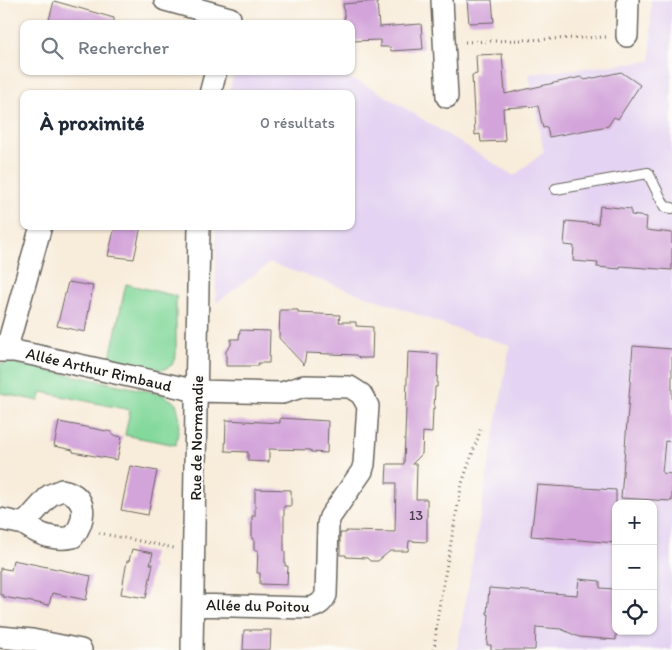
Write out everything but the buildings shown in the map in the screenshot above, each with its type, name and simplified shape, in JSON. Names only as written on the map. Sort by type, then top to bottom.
[{"type":"street","points":[[165,0],[231,14]]},
{"type":"street","points":[[442,0],[447,97]]},
{"type":"street","points":[[627,36],[628,0]]},
{"type":"street","points":[[211,90],[215,75]]},
{"type":"street","points":[[3,351],[40,230]]},
{"type":"street","name":"Rue de Normandie","points":[[192,650],[199,230]]},
{"type":"street","name":"Allée Arthur Rimbaud","points":[[3,351],[34,355],[197,391]]},
{"type":"street","name":"Allée du Poitou","points":[[193,604],[309,608],[320,604],[326,595],[328,524],[330,517],[362,471],[368,406],[361,394],[350,387],[304,386],[282,393],[197,391]]},
{"type":"street","points":[[0,519],[24,524],[35,532],[64,539],[73,537],[78,530],[82,507],[80,498],[72,492],[62,490],[50,495],[24,524]]},
{"type":"street","points":[[0,637],[32,640],[81,650]]},
{"type":"lane","points":[[556,189],[648,173],[665,207],[672,208]]},
{"type":"path","points":[[444,42],[627,36]]},
{"type":"path","points":[[434,650],[439,607],[462,483],[482,426]]},
{"type":"path","points":[[78,530],[194,552]]},
{"type":"shaded area","points":[[651,0],[672,0],[672,650],[457,650],[510,345],[444,325],[398,307],[270,263],[216,303],[216,230],[355,230],[355,90],[230,90],[233,75],[342,75],[374,89],[514,176],[544,152],[529,74],[651,61]]},
{"type":"green space","points":[[126,284],[176,296],[176,355],[172,365],[162,370],[110,358]]},
{"type":"green space","points":[[8,362],[162,394],[176,403],[180,419],[176,445],[125,435],[130,410],[42,392],[39,401],[0,393],[0,364]]}]
